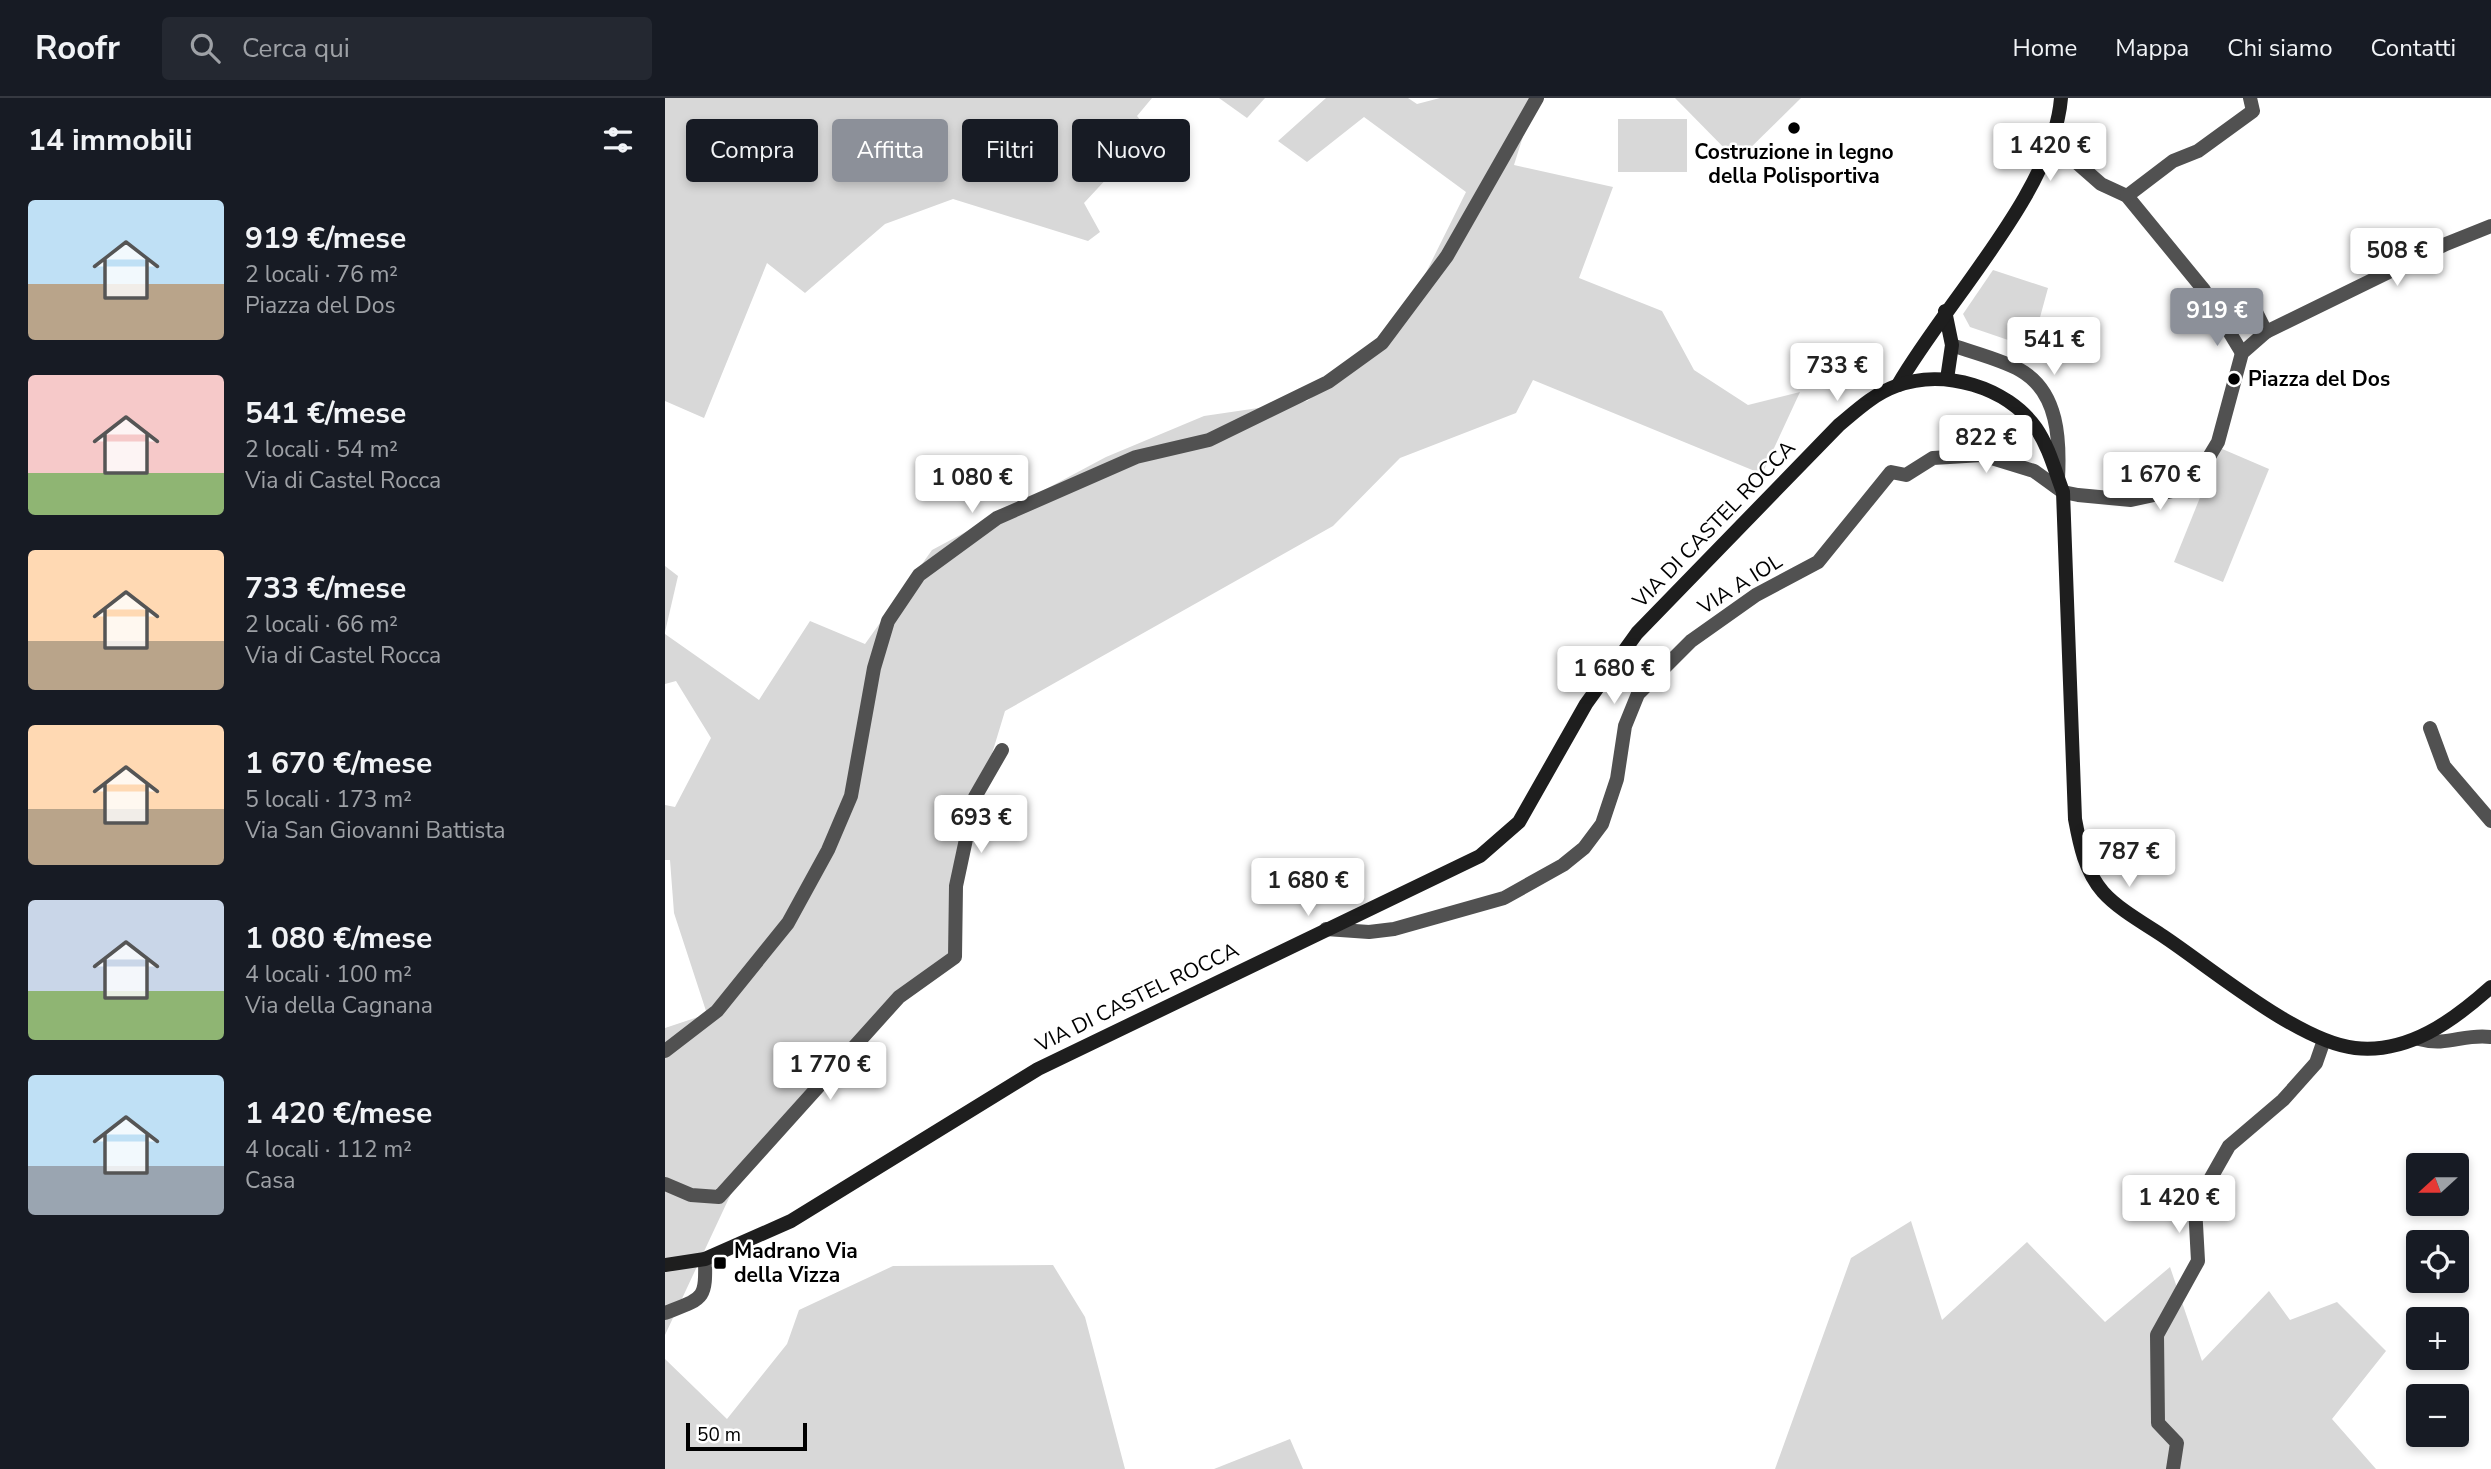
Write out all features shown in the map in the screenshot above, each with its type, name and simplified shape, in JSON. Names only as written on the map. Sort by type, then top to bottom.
[{"type":"main road","points":[[1898,385],[1945,311],[2012,218],[2056,133],[2061,98]]},
{"type":"main road","points":[[1945,311],[1952,345],[1947,379]]},
{"type":"main road","name":"VIA DI CASTEL ROCCA","points":[[665,1265],[705,1259],[791,1221],[1038,1069],[1480,856],[1519,822],[1587,704],[1637,633],[1839,425],[1866,402],[1898,385],[1947,379],[1987,390],[2025,414],[2048,449],[2061,486],[2075,819],[2083,858],[2104,893],[2258,1003],[2324,1040],[2356,1048],[2395,1047],[2419,1039],[2473,1003],[2491,987]]},
{"type":"street","points":[[665,1051],[717,1011],[787,923],[828,850],[851,796],[874,668],[888,621],[919,575],[997,518],[1136,457],[1209,440],[1328,382],[1382,343],[1447,256],[1490,176],[1537,98]]},
{"type":"street","points":[[2127,196],[2173,161],[2198,151],[2253,111],[2250,98]]},
{"type":"street","points":[[2056,133],[2068,155],[2101,184],[2127,196],[2204,290],[2242,353]]},
{"type":"street","points":[[2061,486],[2131,500],[2175,492],[2191,486],[2218,442],[2242,353],[2266,332],[2446,244],[2491,226]]},
{"type":"street","points":[[2253,306],[2266,332]]},
{"type":"street","name":"VIA DI CASTEL ROCCA","points":[[1952,345],[2021,370],[2038,385],[2051,407],[2060,438],[2061,486]]},
{"type":"street","name":"VIA A IOL","points":[[1326,929],[1369,932],[1394,929],[1504,898],[1563,865],[1584,848],[1602,824],[1617,779],[1625,726],[1638,694],[1691,640],[1756,595],[1818,562],[1891,472],[1906,475],[1933,458],[1982,455],[2034,471],[2061,486]]},
{"type":"street","points":[[2430,728],[2444,766],[2491,821]]},
{"type":"street","points":[[665,1184],[691,1195],[719,1197],[899,997],[955,957],[956,886],[975,797],[1002,750]]},
{"type":"street","points":[[2419,1039],[2439,1044],[2471,1036],[2491,1037]]},
{"type":"street","points":[[2173,1469],[2177,1443],[2158,1423],[2157,1335],[2198,1261],[2195,1206],[2229,1146],[2283,1100],[2316,1063],[2324,1040]]},
{"type":"street","points":[[665,1313],[701,1296],[706,1290],[705,1259]]},
{"type":"shaded area","points":[[665,98],[1152,98],[1137,116],[1139,119],[1072,119],[1072,182],[1104,182],[1084,203],[1100,232],[1088,241],[953,199],[885,224],[805,293],[767,263],[704,418],[665,401]]},
{"type":"shaded area","points":[[1219,98],[1265,98],[1247,118]]},
{"type":"shaded area","points":[[1326,98],[1408,98],[1417,104],[1440,98],[1535,98],[1514,165],[1613,187],[1579,278],[1662,311],[1694,370],[1748,405],[1800,392],[1762,474],[1533,380],[1516,413],[1400,458],[1333,526],[1005,711],[959,862],[953,962],[889,1011],[736,1183],[665,1335],[665,1028],[707,1014],[674,913],[670,860],[665,860],[665,805],[675,807],[711,738],[676,681],[665,684],[665,634],[759,700],[810,621],[865,644],[932,550],[1106,457],[1204,416],[1307,401],[1393,339],[1466,192],[1364,117],[1307,162],[1278,141]]},
{"type":"shaded area","points":[[1675,98],[1801,98],[1737,161]]},
{"type":"shaded area","points":[[1618,119],[1687,119],[1687,172],[1618,172]]},
{"type":"shaded area","points":[[1993,270],[2048,288],[2036,332],[2014,342],[1970,327],[1963,314]]},
{"type":"shaded area","points":[[2220,448],[2269,469],[2223,582],[2174,562]]},
{"type":"shaded area","points":[[665,566],[678,576],[665,632]]},
{"type":"shaded area","points":[[1911,1221],[1942,1320],[2027,1242],[2105,1322],[2170,1267],[2202,1361],[2269,1291],[2290,1320],[2337,1302],[2386,1351],[2332,1419],[2376,1469],[1775,1469],[1851,1258]]},
{"type":"shaded area","points":[[1053,1265],[1085,1317],[1125,1469],[665,1469],[665,1359],[727,1419],[787,1344],[799,1310],[893,1266]]},
{"type":"shaded area","points":[[1290,1439],[1303,1469],[1214,1469]]},
{"type":"place","name":"Costruzione in legno della Polisportiva","points":[[1794,128]]},
{"type":"place","name":"Piazza del Dos","points":[[2234,379]]},
{"type":"place","name":"Madrano Via della Vizza","points":[[720,1263]]}]
